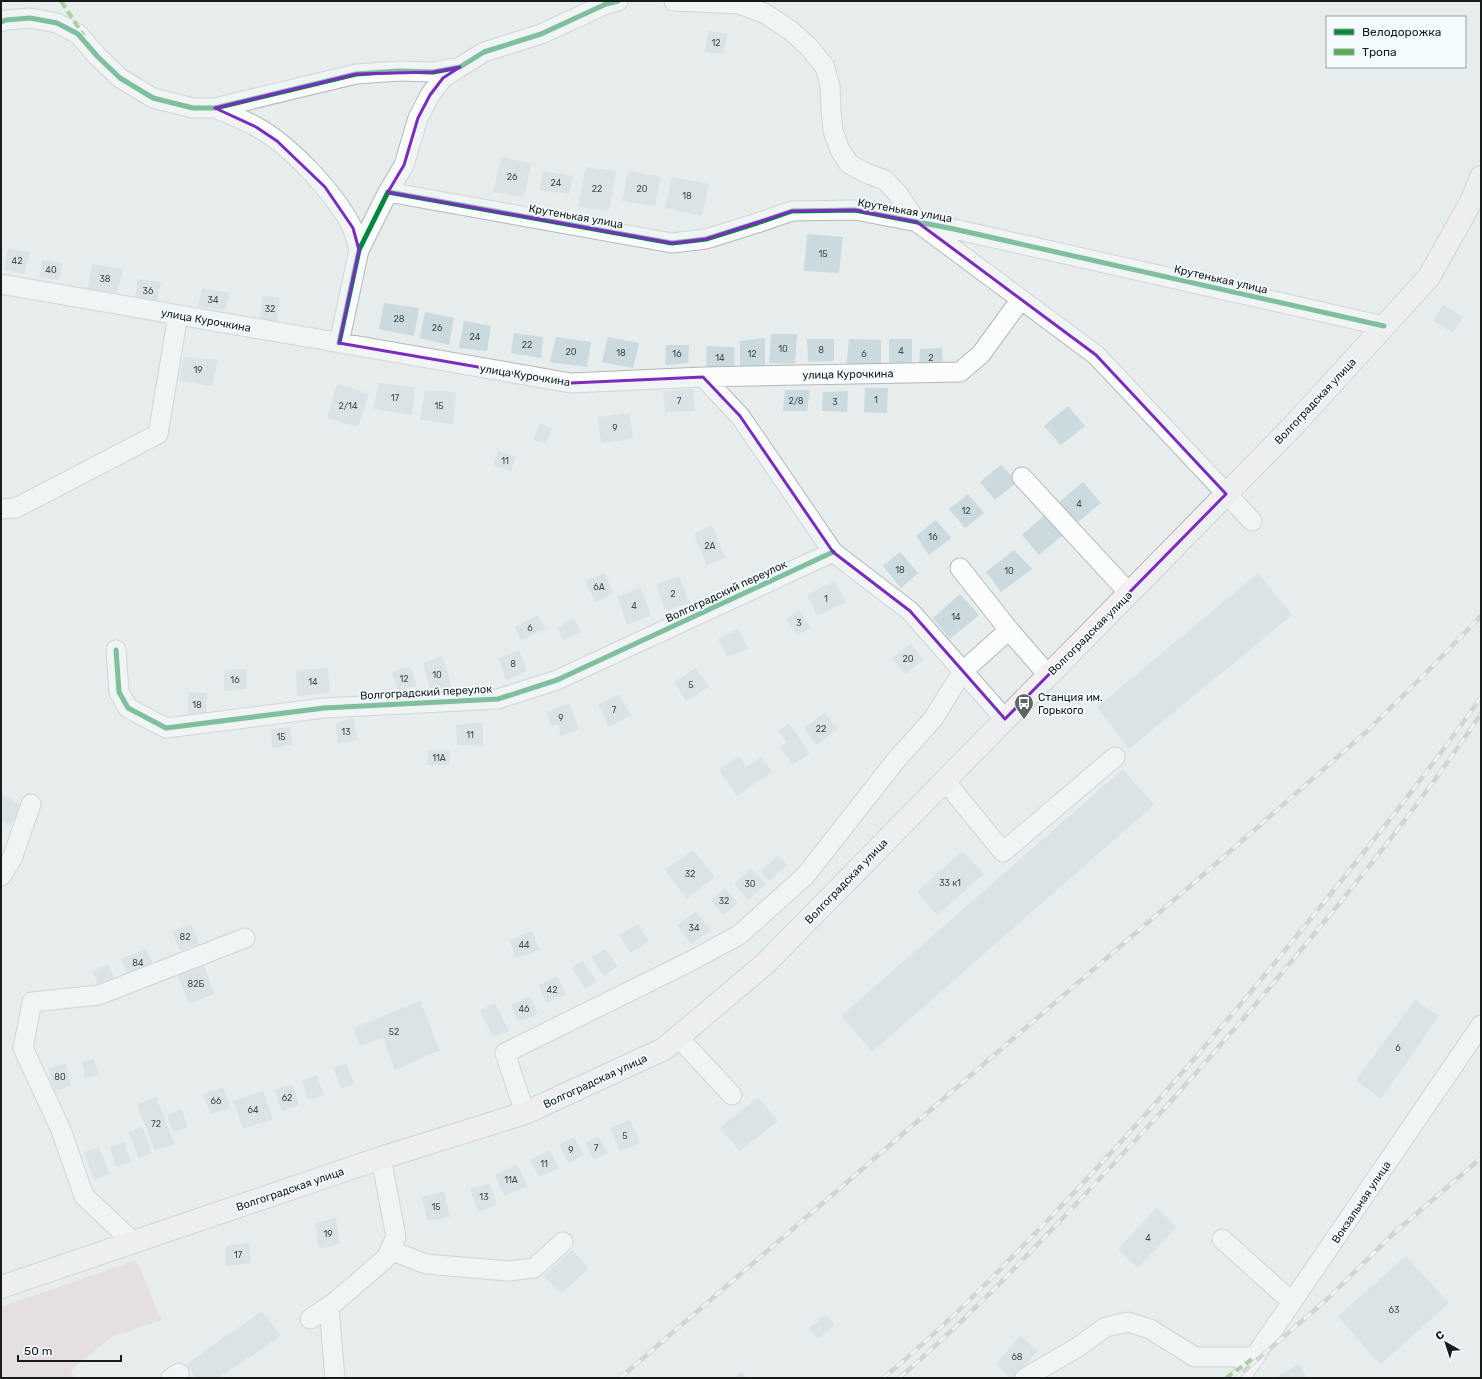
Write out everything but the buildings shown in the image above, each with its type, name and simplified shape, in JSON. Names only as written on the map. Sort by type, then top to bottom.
[{"type":"main road","name":"Волгоградская улица","points":[[1,1287],[381,1158],[526,1113],[664,1049],[766,963],[1295,424],[1429,277],[1473,198],[1481,177]]},
{"type":"street","points":[[339,343],[359,250],[388,192],[404,165],[418,118],[430,94],[443,78],[484,52],[541,34],[606,4],[618,1]]},
{"type":"street","points":[[674,1],[739,4],[764,13],[790,30],[809,47],[825,66],[830,86],[833,131],[840,150],[849,164],[868,174],[885,180],[898,194],[917,222],[1096,355],[1252,521]]},
{"type":"street","points":[[1,22],[6,20],[30,18],[57,23],[78,34],[97,56],[120,78],[153,98],[193,108],[216,108],[356,74],[399,71],[433,72],[460,67]]},
{"type":"street","points":[[216,108],[256,126],[277,141],[304,165],[325,187],[340,207],[353,228],[359,250]]},
{"type":"street","name":"Крутенькая улица","points":[[388,192],[672,243],[706,239],[792,211],[855,210],[969,232],[1384,326]]},
{"type":"street","name":"улица Курочкина","points":[[1,284],[571,383],[703,377],[960,372],[981,354],[1021,299]]},
{"type":"street","points":[[1,509],[16,508],[158,434],[178,315]]},
{"type":"street","points":[[703,377],[740,416],[833,552],[910,611],[1005,719]]},
{"type":"street","points":[[1022,477],[1129,593]]},
{"type":"street","name":"Волгоградский переулок","points":[[116,650],[118,692],[128,708],[166,728],[324,708],[498,699],[557,680],[833,552]]},
{"type":"street","points":[[960,568],[1009,630],[1048,675]]},
{"type":"street","points":[[526,1113],[505,1053],[684,965],[739,935],[805,876],[897,759],[933,719],[963,671],[1009,630]]},
{"type":"street","points":[[945,781],[1003,852],[1115,757]]},
{"type":"street","points":[[1,876],[12,860],[31,804]]},
{"type":"street","points":[[132,1242],[84,1196],[61,1130],[23,1048],[32,1002],[99,995],[245,938]]},
{"type":"street","name":"Вокзальная улица","points":[[1240,1378],[1481,1025]]},
{"type":"street","points":[[678,1037],[732,1095]]},
{"type":"street","points":[[310,1319],[329,1307],[386,1258],[396,1237],[381,1158]]},
{"type":"street","points":[[1222,1239],[1292,1302]]},
{"type":"street","points":[[390,1250],[426,1264],[508,1271],[534,1268],[563,1242]]},
{"type":"street","points":[[329,1307],[335,1378]]},
{"type":"street","points":[[1025,1378],[1078,1347],[1106,1328],[1128,1322],[1150,1329],[1195,1357],[1255,1357]]},
{"type":"highlighted area","points":[[460,67],[443,78],[430,95],[418,118],[404,165],[388,192],[672,243],[706,239],[792,211],[855,210],[917,222],[1096,355],[1226,494],[1005,719],[910,611],[833,552],[740,416],[703,377],[571,383],[339,343],[359,250],[353,228],[325,187],[277,141],[256,127],[215,108],[356,74],[433,72]]},
{"type":"shaded area","points":[[136,1260],[162,1320],[112,1337],[71,1370],[74,1378],[1,1378],[1,1307]]},
{"type":"railway","points":[[620,1378],[1211,868],[1366,732],[1481,616]]},
{"type":"railway","points":[[883,1378],[955,1314],[1000,1269],[1045,1223],[1168,1089],[1266,974],[1348,872],[1426,773],[1481,697]]},
{"type":"railway","points":[[899,1378],[985,1299],[1066,1215],[1196,1073],[1271,986],[1362,875],[1423,796],[1481,714]]},
{"type":"railway","points":[[1236,1378],[1325,1301],[1393,1234],[1481,1158]]},
{"type":"marked path","points":[[61,1],[84,36]]},
{"type":"marked path","points":[[1226,1378],[1255,1357]]},
{"type":"cycle path","points":[[1,22],[6,20],[30,18],[57,23],[78,34],[97,56],[120,78],[153,98],[193,108],[215,108],[356,74],[399,71],[433,72],[460,67],[484,52],[541,34],[606,4],[618,1]]},
{"type":"cycle path","points":[[339,343],[359,250],[388,192],[672,243],[706,239],[792,211],[855,210],[954,229],[1384,326]]},
{"type":"cycle path","points":[[116,650],[119,692],[128,708],[166,728],[324,708],[498,699],[557,680],[833,552]]},
{"type":"place","name":"Станция им. Горького","points":[[1024,720]]}]
